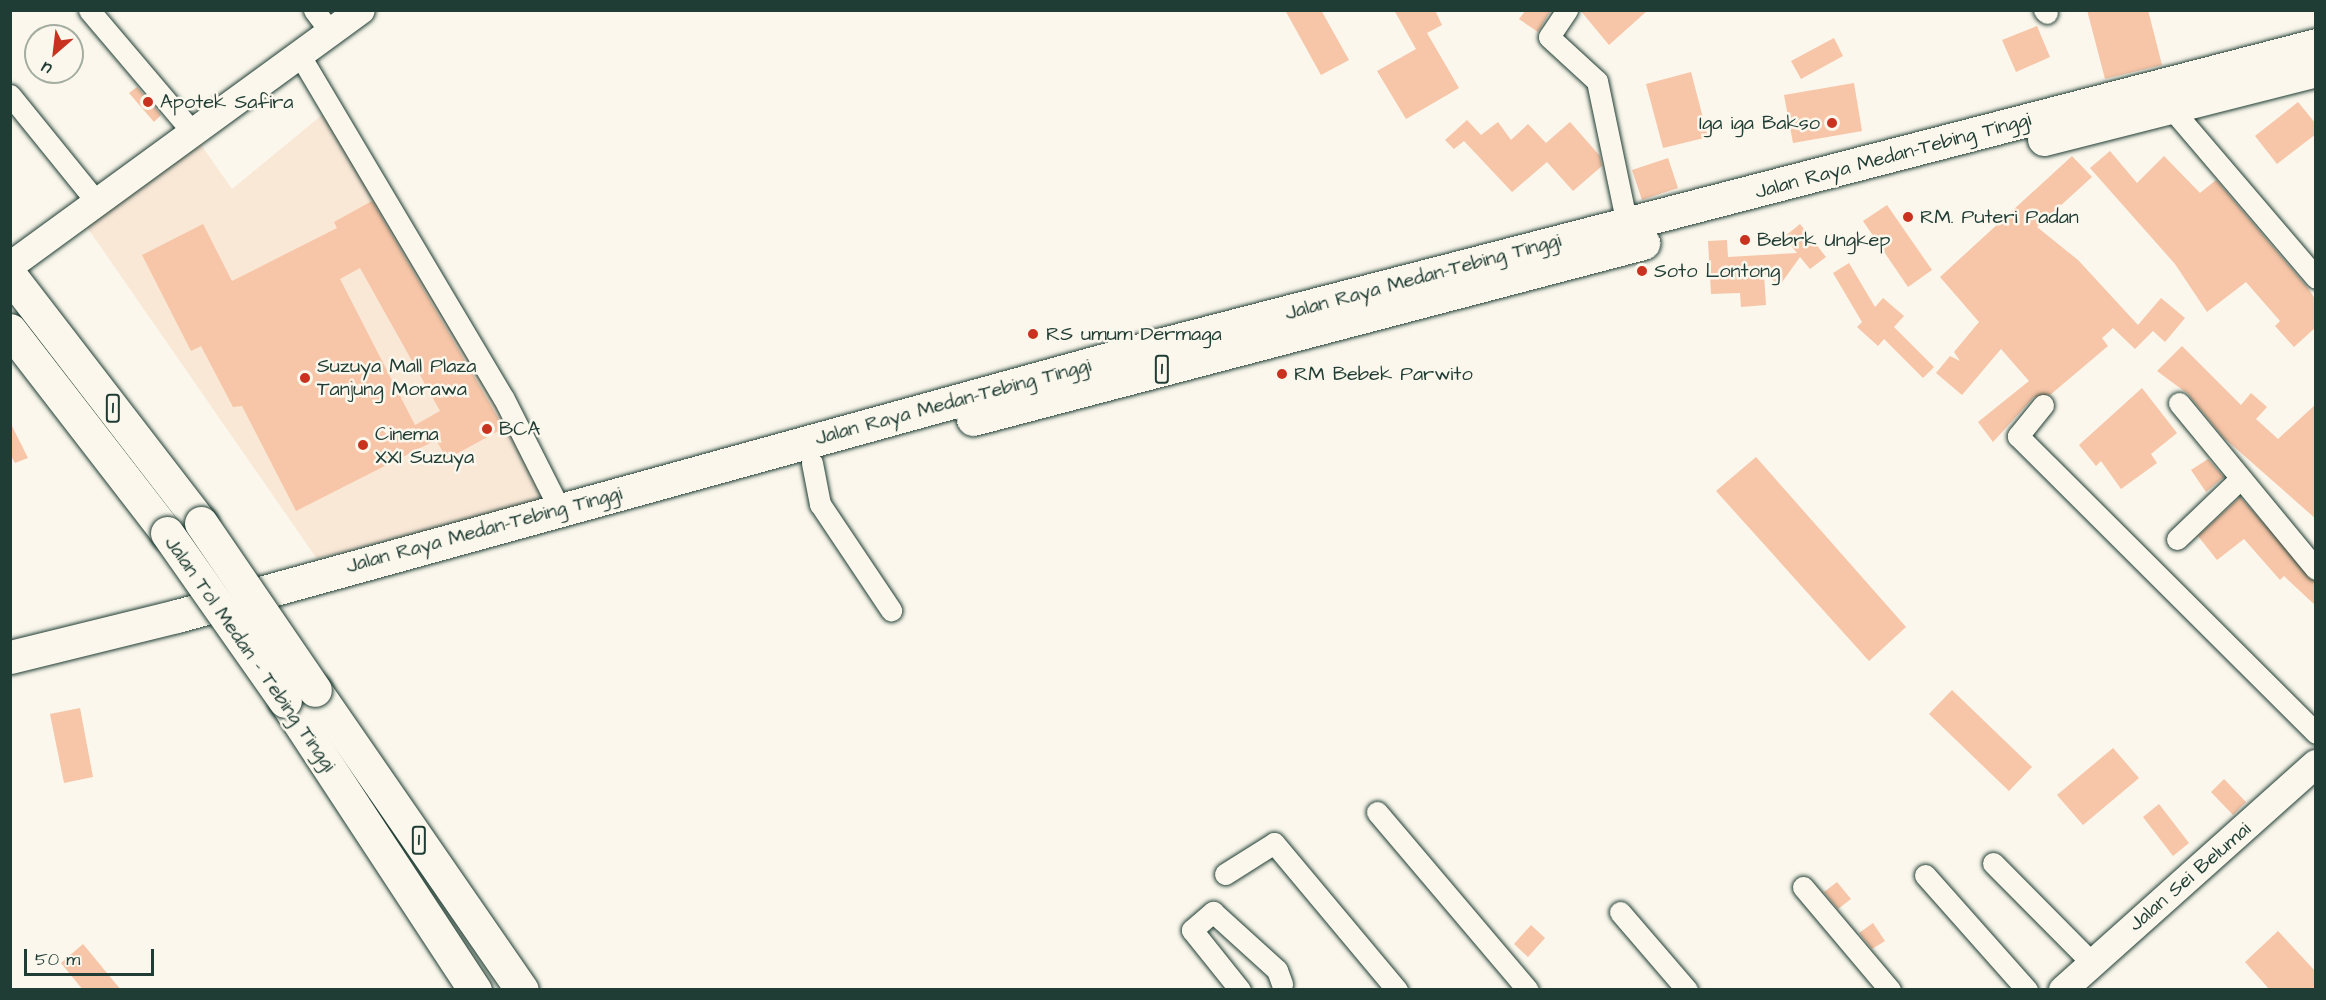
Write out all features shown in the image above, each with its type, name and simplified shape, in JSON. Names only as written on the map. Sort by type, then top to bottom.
[{"type":"highway","name":"Jalan Raya Medan-Tebing Tinggi","points":[[10,657],[560,510],[1132,352],[2316,45]]},
{"type":"highway","name":"Jalan Raya Medan-Tebing Tinggi","points":[[10,675],[1868,181],[2172,108],[2316,70]]},
{"type":"highway","name":"Jalan Tol Medan - Tebing Tinggi","points":[[15,278],[201,523],[522,990]]},
{"type":"highway","name":"Jalan Tol Medan - Tebing Tinggi","points":[[10,330],[167,534],[285,701],[475,990]]},
{"type":"main road","points":[[15,278],[95,200],[302,59],[361,10]]},
{"type":"main road","name":"Jalan Sei Belumai","points":[[2063,990],[2316,764]]},
{"type":"street","points":[[89,10],[194,134]]},
{"type":"street","points":[[314,10],[332,34]]},
{"type":"street","points":[[1567,10],[1549,37],[1597,81],[1628,225]]},
{"type":"street","points":[[302,59],[504,399],[560,510]]},
{"type":"street","points":[[10,95],[95,200]]},
{"type":"street","points":[[2172,108],[2316,278]]},
{"type":"street","points":[[2179,403],[2239,480],[2316,569]]},
{"type":"street","points":[[2043,405],[2018,436],[2316,733]]},
{"type":"street","points":[[812,463],[819,504],[891,610]]},
{"type":"street","points":[[2177,539],[2239,480]]},
{"type":"street","points":[[1377,812],[1528,990]]},
{"type":"street","points":[[1225,874],[1274,843],[1397,990]]},
{"type":"street","points":[[1993,863],[2092,963]]},
{"type":"street","points":[[1924,875],[2027,990]]},
{"type":"street","points":[[1803,887],[1890,990]]},
{"type":"street","points":[[1240,990],[1192,930],[1212,912],[1277,970],[1279,988]]},
{"type":"street","points":[[1620,912],[1688,990]]},
{"type":"shaded area","points":[[328,110],[548,499],[317,559],[82,220],[197,139],[232,189]]},
{"type":"building","points":[[1285,10],[1321,10],[1349,60],[1321,75]]},
{"type":"building","points":[[1394,10],[1435,10],[1442,25],[1427,33],[1459,88],[1406,119],[1377,71],[1416,49]]},
{"type":"building","points":[[1526,10],[1551,10],[1538,32],[1519,19]]},
{"type":"building","points":[[1580,10],[1648,10],[1609,45]]},
{"type":"building","points":[[2087,10],[2148,10],[2162,65],[2105,79]]},
{"type":"building","points":[[2037,26],[2050,57],[2016,72],[2002,40]]},
{"type":"building","points":[[1834,38],[1843,56],[1801,79],[1791,61]]},
{"type":"building","points":[[1691,72],[1708,137],[1663,148],[1646,84]]},
{"type":"building","points":[[1854,83],[1862,131],[1793,143],[1784,95]]},
{"type":"building","points":[[137,87],[161,115],[154,122],[129,93]]},
{"type":"building","points":[[2298,102],[2316,124],[2316,134],[2277,164],[2255,136]]},
{"type":"building","points":[[1467,120],[1481,135],[1498,122],[1511,140],[1528,124],[1546,143],[1570,122],[1600,156],[1602,166],[1573,191],[1547,162],[1512,192],[1464,141],[1454,149],[1445,140]]},
{"type":"building","points":[[2110,151],[2137,183],[2164,156],[2200,193],[2216,180],[2316,300],[2316,327],[2294,347],[2275,326],[2280,321],[2246,282],[2207,312],[2175,264],[2090,168]]},
{"type":"building","points":[[2072,156],[2092,177],[2037,227],[2078,260],[2138,325],[2161,298],[2185,318],[2165,342],[2153,331],[2135,349],[2113,328],[2102,338],[2108,346],[2050,395],[2034,397],[1993,442],[1978,422],[2029,381],[2001,349],[1962,395],[1936,373],[1950,356],[1960,361],[1954,352],[1979,322],[1940,277]]},
{"type":"building","points":[[1668,158],[1678,188],[1642,200],[1632,170]]},
{"type":"building","name":"Suzuya Mall Plaza Tanjung Morawa","points":[[372,201],[504,428],[447,459],[436,440],[296,511],[242,406],[233,407],[201,346],[191,351],[142,255],[203,224],[232,281],[337,228],[334,222]],"holes":[[[360,268],[440,411],[415,425],[340,279]]]},
{"type":"building","points":[[1887,205],[1932,270],[1908,287],[1863,221]]},
{"type":"building","points":[[1800,224],[1826,257],[1810,269],[1800,257],[1780,285],[1764,274],[1766,305],[1741,307],[1740,293],[1711,294],[1708,241],[1727,240],[1728,257],[1797,253],[1784,237]]},
{"type":"building","points":[[1849,263],[1875,307],[1883,298],[1904,316],[1894,327],[1934,367],[1923,378],[1884,339],[1878,346],[1857,327],[1862,322],[1833,273]]},
{"type":"building","points":[[2182,346],[2241,405],[2251,393],[2267,407],[2256,419],[2278,439],[2316,404],[2316,519],[2224,438],[2188,394],[2157,371]]},
{"type":"building","points":[[2142,388],[2177,433],[2151,454],[2157,463],[2121,489],[2101,461],[2096,466],[2079,445]]},
{"type":"building","points":[[10,422],[28,458],[15,463],[10,454]]},
{"type":"building","points":[[1756,457],[1906,627],[1869,661],[1716,491]]},
{"type":"building","points":[[2208,459],[2224,477],[2206,492],[2191,470]]},
{"type":"building","points":[[2240,497],[2316,581],[2316,606],[2284,576],[2280,580],[2244,539],[2217,560],[2198,536]]},
{"type":"building","points":[[1952,690],[2032,767],[2009,791],[1929,714]]},
{"type":"building","points":[[80,708],[93,777],[64,783],[50,714]]},
{"type":"building","points":[[2113,748],[2139,778],[2083,825],[2057,795]]},
{"type":"building","points":[[2224,779],[2246,802],[2233,815],[2211,792]]},
{"type":"building","points":[[2159,804],[2189,843],[2173,856],[2143,817]]},
{"type":"building","points":[[1837,882],[1851,899],[1838,909],[1824,892]]},
{"type":"building","points":[[1873,923],[1885,941],[1872,949],[1859,933]]},
{"type":"building","points":[[1531,925],[1545,938],[1528,957],[1514,944]]},
{"type":"building","points":[[2278,931],[2316,972],[2316,990],[2270,990],[2245,962]]},
{"type":"building","points":[[83,944],[121,990],[83,990],[61,963]]},
{"type":"place","name":"Apotek Safira","points":[[148,102]]},
{"type":"place","name":"Iga iga Bakso","points":[[1832,123]]},
{"type":"place","name":"RM. Puteri Padan","points":[[1908,217]]},
{"type":"place","name":"Bebrk Ungkep","points":[[1745,240]]},
{"type":"place","name":"Soto Lontong","points":[[1642,271]]},
{"type":"place","name":"RS umum Dermaga","points":[[1033,334]]},
{"type":"place","name":"RM Bebek Parwito","points":[[1282,374]]},
{"type":"place","name":"Suzuya Mall Plaza Tanjung Morawa","points":[[305,378]]},
{"type":"place","name":"BCA","points":[[487,429]]},
{"type":"place","name":"Cinema XXI Suzuya","points":[[363,445]]}]
